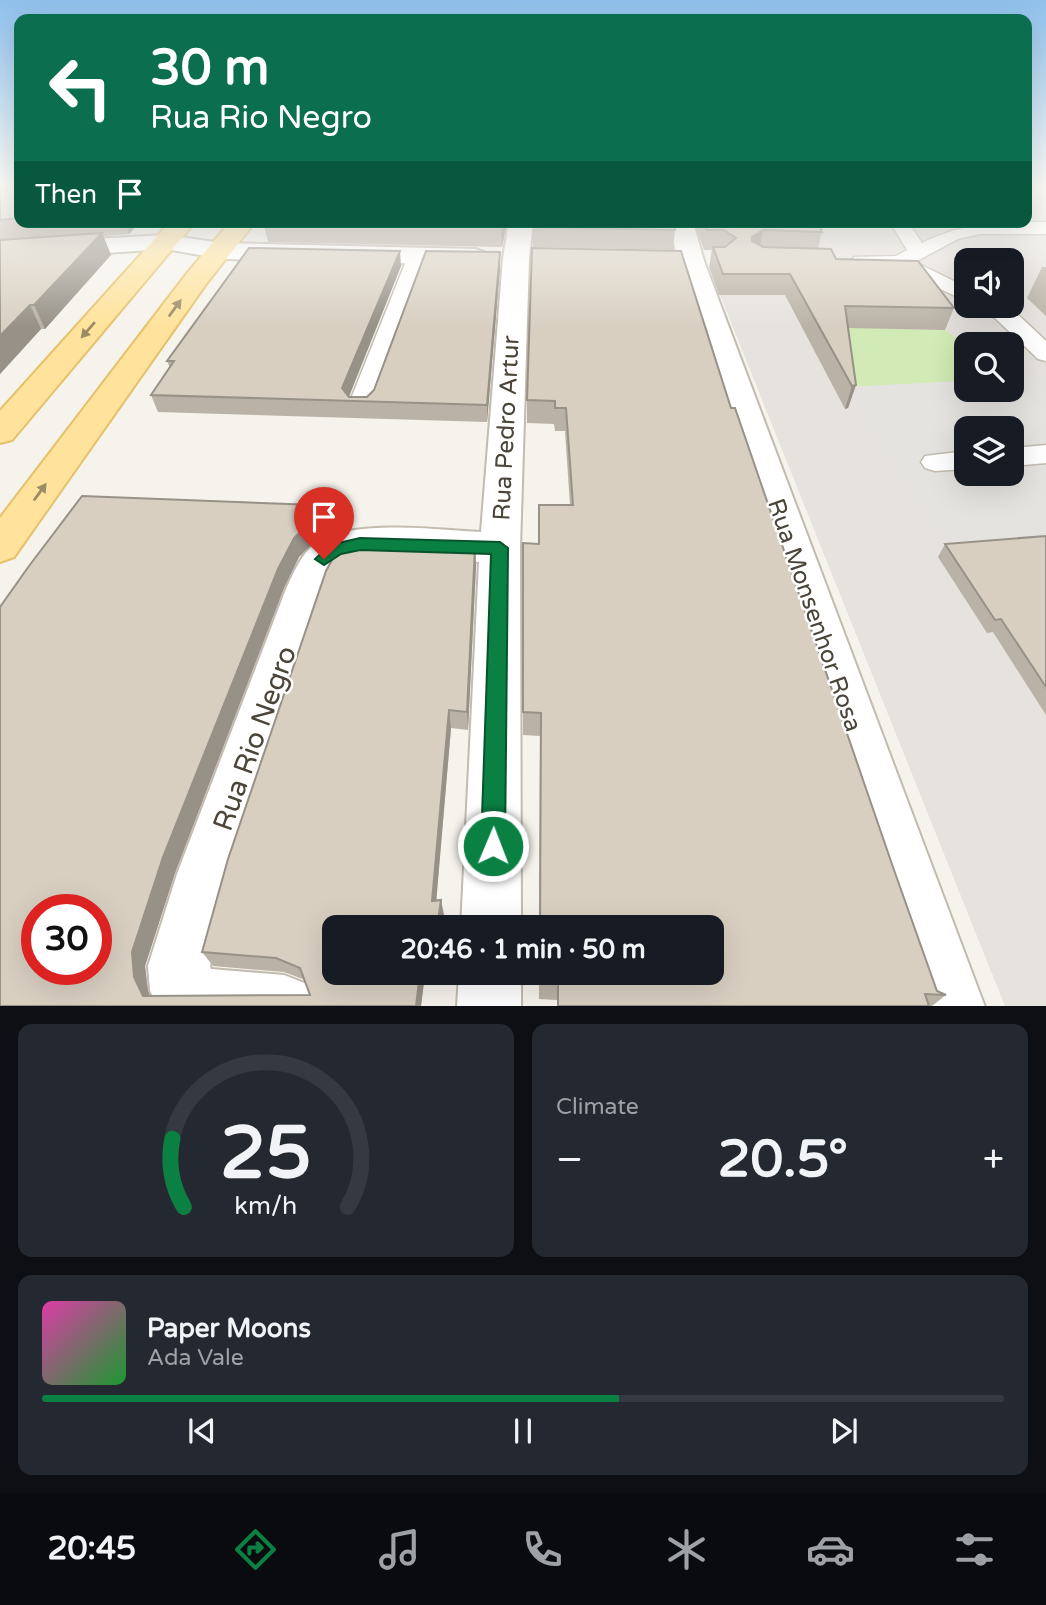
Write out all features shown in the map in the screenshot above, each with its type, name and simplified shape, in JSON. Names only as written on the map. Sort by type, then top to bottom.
[{"type":"main road","points":[[0,432],[173,233]]},
{"type":"main road","points":[[0,547],[197,278],[235,233]]},
{"type":"street","points":[[0,252],[166,233]]},
{"type":"street","points":[[176,233],[222,251],[418,256],[527,246]]},
{"type":"street","name":"Rua Pedro Artur","points":[[491,915],[500,548],[527,246]]},
{"type":"street","name":"Rua Monsenhor Rosa","points":[[688,252],[953,1006]]},
{"type":"street","name":"Rua Rio Negro","points":[[284,1006],[189,1000],[181,990],[179,966],[206,874],[307,589],[324,559],[336,549],[360,544],[500,548]]},
{"type":"street","points":[[489,1006],[490,985]]},
{"type":"lane","points":[[906,233],[918,252]]},
{"type":"lane","points":[[899,262],[951,235],[961,233]]},
{"type":"lane","points":[[361,406],[418,256]]},
{"type":"lane","points":[[843,261],[899,262],[954,289]]},
{"type":"lane","points":[[1008,318],[1046,354]]},
{"type":"lane","points":[[1024,456],[1046,454]]},
{"type":"lane","points":[[935,462],[954,461]]},
{"type":"shaded area","points":[[706,233],[1046,233],[1046,1006],[1005,1006],[720,295]]},
{"type":"shaded area","points":[[1046,377],[1046,549],[952,556],[846,387],[954,382],[954,402],[1024,402],[1024,378]]},
{"type":"green space","points":[[812,284],[866,328],[945,330],[954,336],[954,382],[846,387]]},
{"type":"building","points":[[102,233],[34,305],[30,305],[0,336],[0,240]]},
{"type":"building","points":[[728,233],[758,233],[752,237],[752,241],[763,247],[831,249],[836,259],[918,261],[954,308],[845,306],[856,385],[852,386],[790,274],[723,274],[713,247],[725,247],[736,238]]},
{"type":"building","points":[[249,248],[400,251],[342,388],[349,397],[367,397],[374,390],[426,251],[500,252],[487,405],[151,395],[174,361],[167,361]]},
{"type":"building","points":[[532,248],[681,251],[731,408],[735,408],[937,991],[946,995],[925,994],[929,1006],[558,1006],[558,985],[724,985],[724,915],[540,915],[541,713],[523,712],[523,543],[539,544],[539,505],[573,505],[566,408],[555,408],[555,401],[527,400]]},
{"type":"building","points":[[82,496],[315,505],[312,521],[294,538],[278,569],[163,857],[132,952],[134,977],[143,996],[310,995],[300,968],[276,958],[202,952],[228,859],[326,571],[336,553],[347,544],[475,547],[467,712],[449,710],[432,901],[441,900],[439,915],[322,915],[322,985],[419,985],[416,1006],[0,1006],[0,607]]},
{"type":"building","points":[[1046,536],[1046,687],[1001,619],[995,620],[945,544]]},
{"type":"route","points":[[324,559],[336,549],[360,544],[500,548],[493,846]]}]
